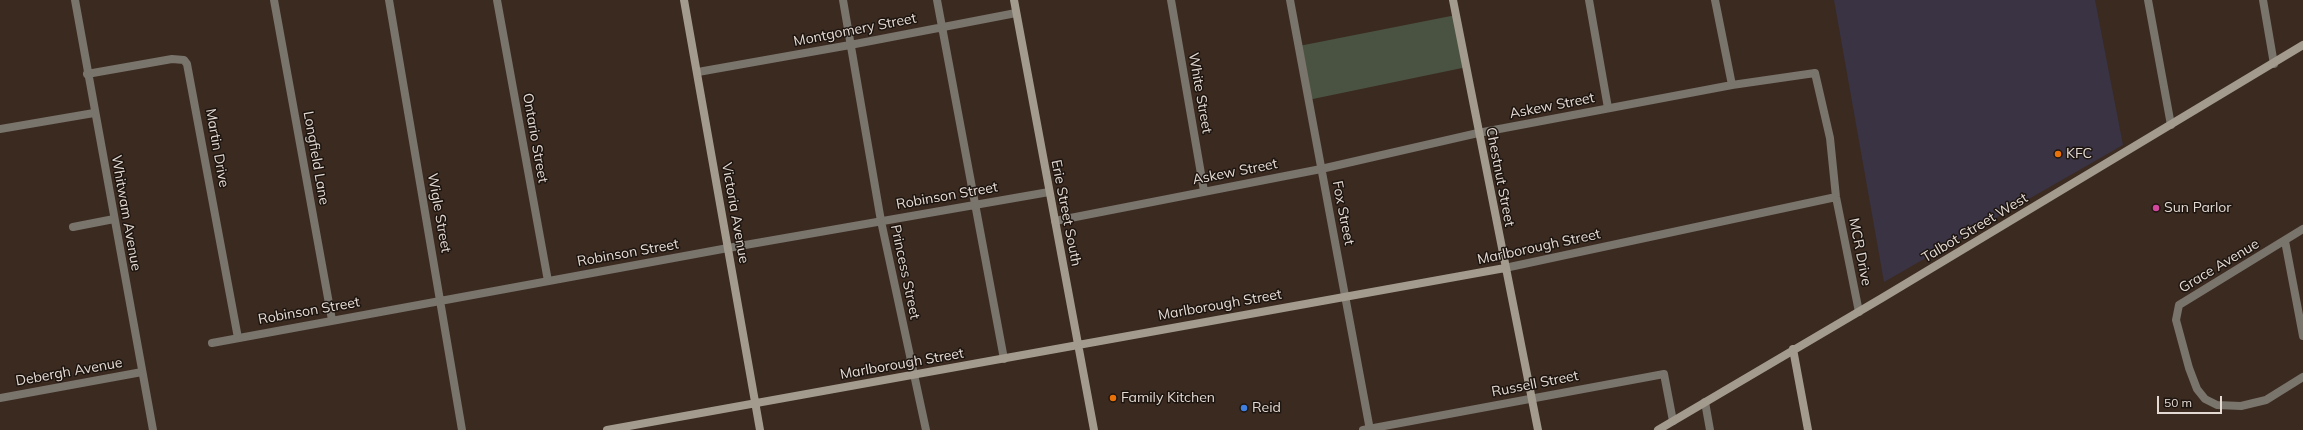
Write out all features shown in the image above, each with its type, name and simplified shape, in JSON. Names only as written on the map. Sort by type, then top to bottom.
[{"type":"street","name":"Whitwam Avenue","points":[[75,0],[94,113],[153,430]]},
{"type":"street","name":"Longfield Lane","points":[[274,0],[332,320]]},
{"type":"street","name":"Wigle Street","points":[[389,0],[462,430]]},
{"type":"street","name":"Ontario Street","points":[[497,0],[548,281]]},
{"type":"street","name":"Victoria Avenue","points":[[684,0],[698,72],[760,430]]},
{"type":"street","name":"Princess Street","points":[[843,0],[881,221],[926,430]]},
{"type":"street","points":[[937,0],[1004,359]]},
{"type":"street","name":"Erie Street South","points":[[1014,0],[1094,430]]},
{"type":"street","name":"White Street","points":[[1171,0],[1204,191]]},
{"type":"street","name":"Fox Street","points":[[1290,0],[1345,296],[1368,430]]},
{"type":"street","name":"Chestnut Street","points":[[1453,0],[1478,133],[1538,430]]},
{"type":"street","points":[[1589,0],[1608,108]]},
{"type":"street","points":[[1715,0],[1732,85]]},
{"type":"street","points":[[2148,0],[2172,125]]},
{"type":"street","points":[[2263,0],[2274,64]]},
{"type":"street","name":"Montgomery Street","points":[[698,72],[850,46],[942,26],[1016,13]]},
{"type":"street","name":"Talbot Street West","points":[[1658,430],[1793,349],[1859,312],[2303,46]]},
{"type":"street","name":"Martin Drive","points":[[88,74],[172,59],[184,60],[187,64],[238,338]]},
{"type":"street","name":"Askew Street","points":[[1055,222],[1204,191],[1321,169],[1478,133],[1732,85],[1815,73],[1830,138],[1836,197]]},
{"type":"street","points":[[0,129],[94,113]]},
{"type":"street","name":"Robinson Street","points":[[212,343],[728,248],[1049,192]]},
{"type":"street","name":"Marlborough Street","points":[[607,430],[915,376],[1078,344],[1505,268],[1836,197]]},
{"type":"street","name":"MCR Drive","points":[[1836,197],[1859,312]]},
{"type":"street","points":[[73,227],[114,219]]},
{"type":"street","name":"Grace Avenue","points":[[2303,230],[2179,305],[2176,320],[2189,368],[2197,389],[2205,399],[2216,405],[2241,406],[2266,400],[2303,377]]},
{"type":"street","points":[[2285,241],[2303,336]]},
{"type":"street","points":[[1793,349],[1808,430]]},
{"type":"street","name":"Debergh Avenue","points":[[0,398],[142,372]]},
{"type":"street","name":"Russell Street","points":[[1368,430],[1664,374],[1673,421]]},
{"type":"street","points":[[1705,402],[1710,430]]},
{"type":"shaded area","points":[[1834,0],[2095,0],[2123,145],[1884,282]]},
{"type":"green space","points":[[1456,15],[1467,67],[1308,100],[1299,46]]},
{"type":"place","name":"KFC","points":[[2058,154]]},
{"type":"place","name":"Sun Parlor","points":[[2156,208]]},
{"type":"place","name":"Family Kitchen","points":[[1113,398]]},
{"type":"place","name":"Reid","points":[[1244,408]]}]
